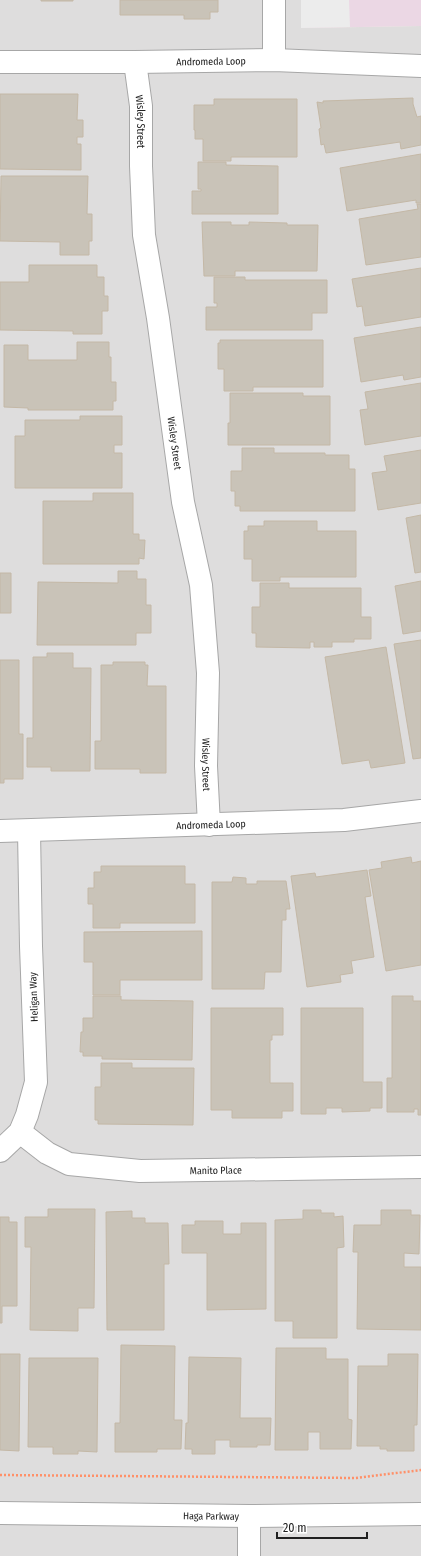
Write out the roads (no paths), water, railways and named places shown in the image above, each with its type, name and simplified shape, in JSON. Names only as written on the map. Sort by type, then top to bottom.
[{"type":"street","points":[[274,0],[274,60]]},
{"type":"street","name":"Andromeda Loop","points":[[0,62],[274,60],[421,66]]},
{"type":"street","name":"Wisley Street","points":[[135,62],[141,106],[141,166],[144,235],[158,318],[184,502],[200,585],[208,673],[206,766],[209,825]]},
{"type":"street","name":"Andromeda Loop","points":[[0,831],[344,820],[421,811]]},
{"type":"street","name":"Heligan Way","points":[[0,1151],[20,1132],[27,1116],[36,1082],[31,946],[29,831]]},
{"type":"street","name":"Manito Place","points":[[20,1132],[47,1153],[69,1164],[140,1171],[421,1167]]},
{"type":"street","name":"Haga Parkway","points":[[0,1513],[249,1516],[421,1514]]},
{"type":"street","points":[[249,1516],[249,1556]]}]
